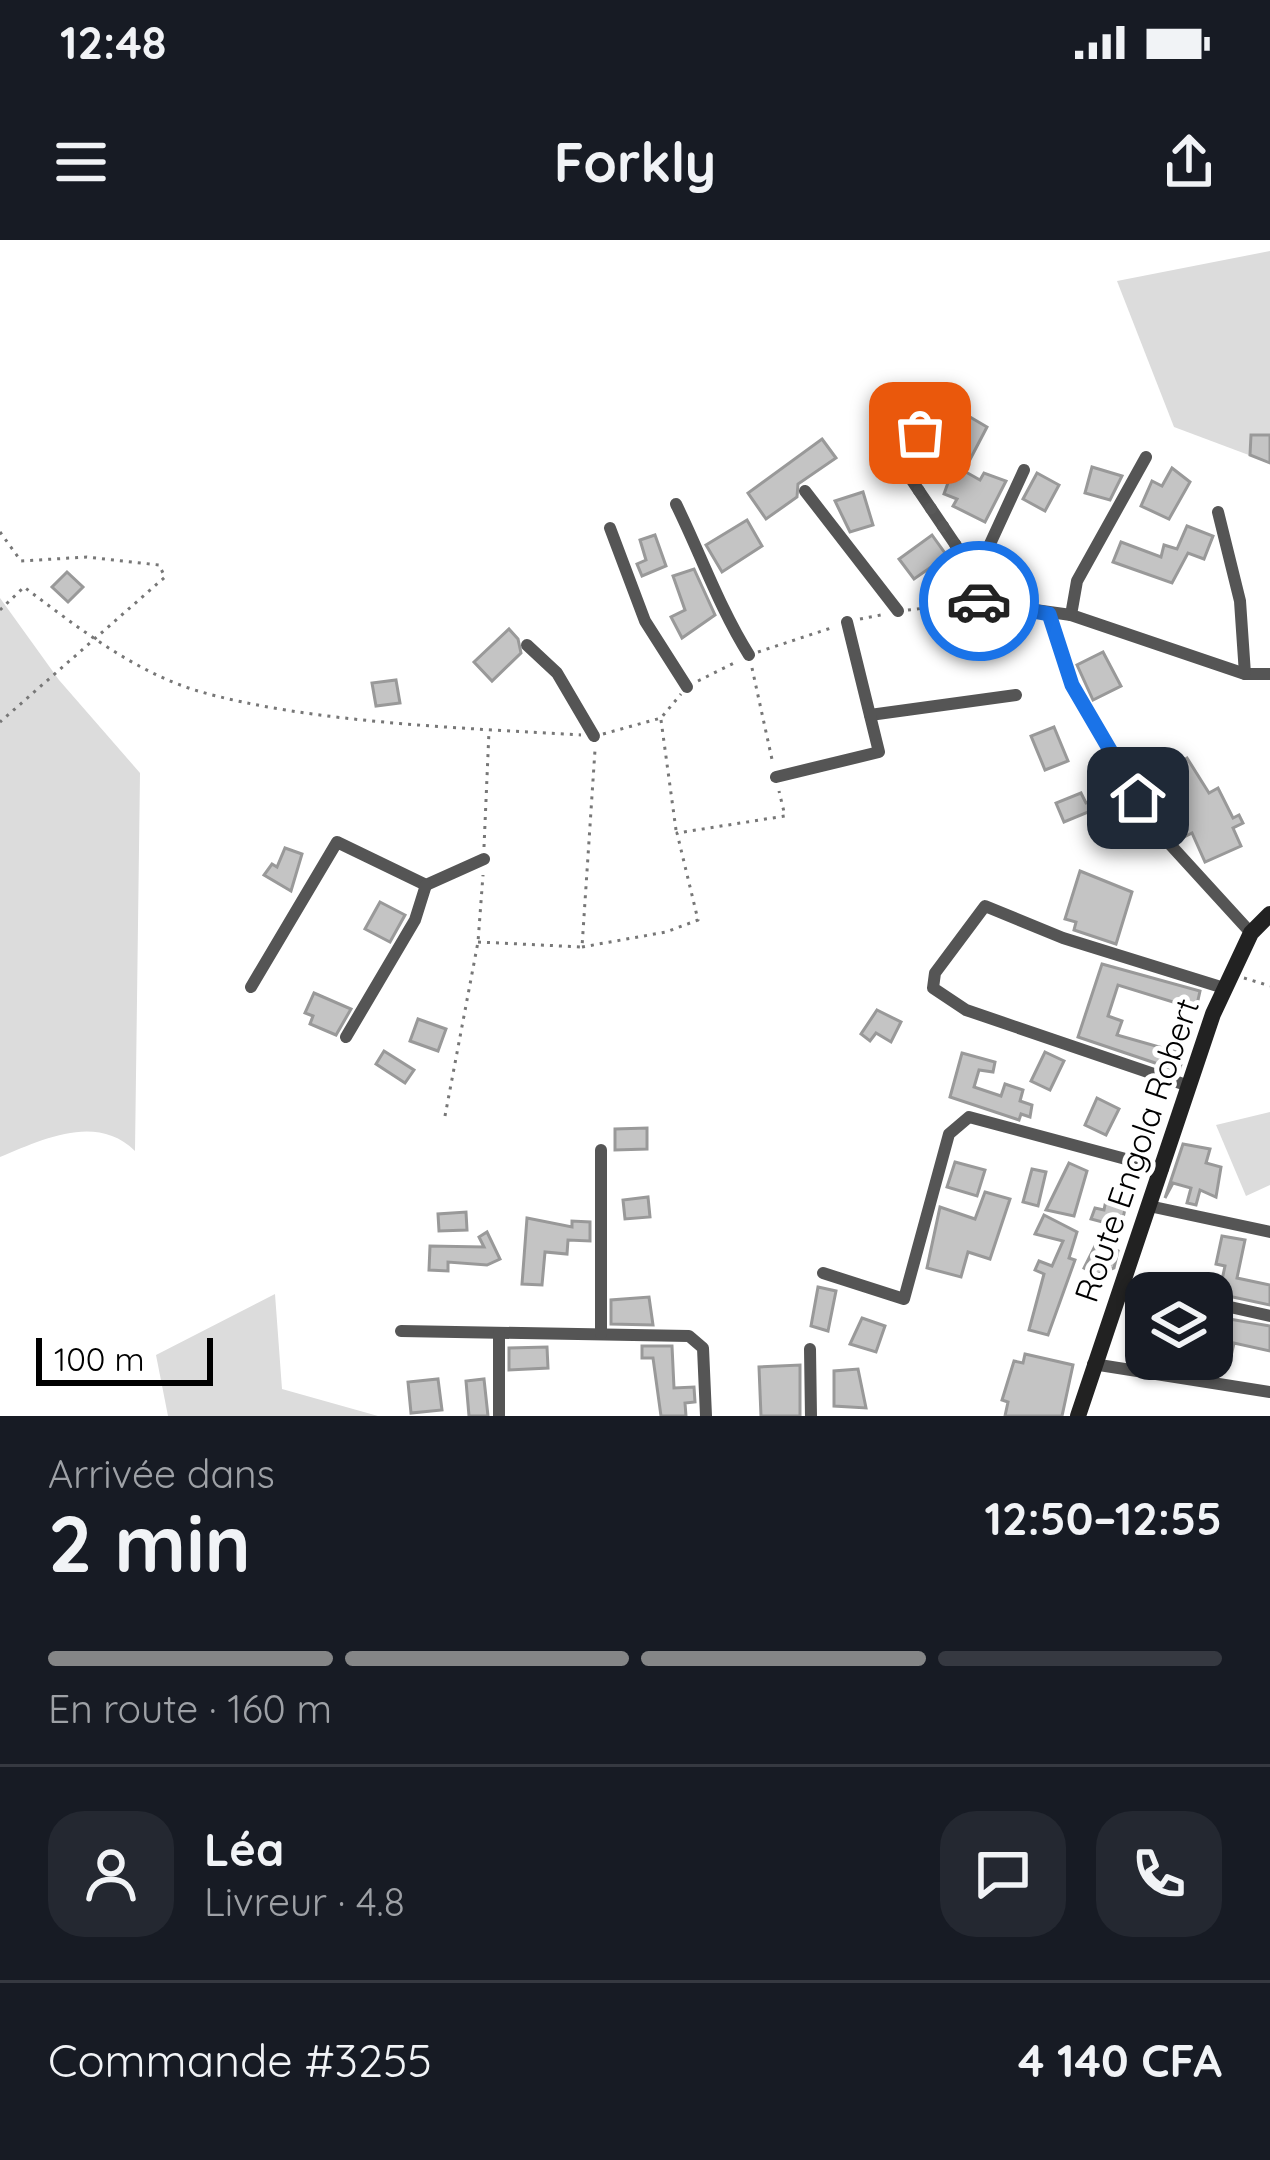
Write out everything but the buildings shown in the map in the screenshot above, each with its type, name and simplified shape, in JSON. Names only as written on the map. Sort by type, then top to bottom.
[{"type":"street","points":[[934,408],[905,458],[913,482],[981,582]]},
{"type":"street","points":[[1071,615],[1078,581],[1146,457]]},
{"type":"street","points":[[1024,470],[984,557],[979,602],[1071,615],[1245,674],[1270,674]]},
{"type":"street","points":[[805,491],[898,611]]},
{"type":"street","points":[[676,503],[709,569],[724,620],[749,655]]},
{"type":"street","points":[[1219,512],[1240,601],[1245,674]]},
{"type":"street","points":[[610,528],[645,621],[687,687]]},
{"type":"street","points":[[1049,614],[1072,685],[1156,829],[1251,933]]},
{"type":"street","points":[[776,777],[879,752],[847,622]]},
{"type":"street","points":[[527,645],[557,674],[594,736]]},
{"type":"street","points":[[870,716],[1016,695]]},
{"type":"street","points":[[251,987],[338,842],[426,885],[484,860]]},
{"type":"street","points":[[346,1037],[416,920],[426,885]]},
{"type":"street","points":[[1190,1086],[966,1010],[933,988],[935,973],[985,906],[1063,938],[1228,981]]},
{"type":"street","name":"Route Engola Robert","points":[[1078,1416],[1228,981],[1251,933],[1270,914]]},
{"type":"street","points":[[823,1274],[904,1299],[949,1134],[969,1117],[1163,1169]]},
{"type":"street","points":[[601,1150],[601,1334]]},
{"type":"street","points":[[1149,1206],[1270,1232]]},
{"type":"street","points":[[1120,1294],[1125,1294]]},
{"type":"street","points":[[1233,1308],[1270,1316]]},
{"type":"street","points":[[401,1331],[698,1340],[704,1348],[706,1416]]},
{"type":"street","points":[[499,1333],[499,1416]]},
{"type":"street","points":[[810,1349],[811,1416]]},
{"type":"street","points":[[1093,1364],[1270,1392]]},
{"type":"path","points":[[0,532],[21,561],[88,557],[159,565],[165,577],[0,722]]},
{"type":"path","points":[[0,610],[24,587],[96,640],[194,690],[216,695],[489,729],[594,736],[661,718],[687,687],[749,655],[847,622],[979,602]]},
{"type":"path","points":[[677,833],[784,816],[749,655]]},
{"type":"path","points":[[478,942],[582,947],[666,932],[698,920],[677,833],[661,718]]},
{"type":"path","points":[[445,1116],[478,942],[489,729]]},
{"type":"path","points":[[582,947],[597,772],[594,736]]},
{"type":"path","points":[[1228,981],[1270,986]]},
{"type":"shaded area","points":[[1270,251],[1270,463],[1174,427],[1117,281]]},
{"type":"shaded area","points":[[0,598],[59,680],[140,773],[135,1151],[104,1133],[87,1131],[52,1137],[0,1157]]},
{"type":"shaded area","points":[[1270,1112],[1270,1185],[1246,1196],[1216,1125]]},
{"type":"shaded area","points":[[275,1294],[282,1389],[378,1416],[168,1416],[156,1355]]},
{"type":"way so far","points":[[920,433],[905,458],[913,482],[981,582],[979,601]]},
{"type":"route","points":[[979,601],[1049,614],[1052,636],[1072,685],[1138,798]]}]
